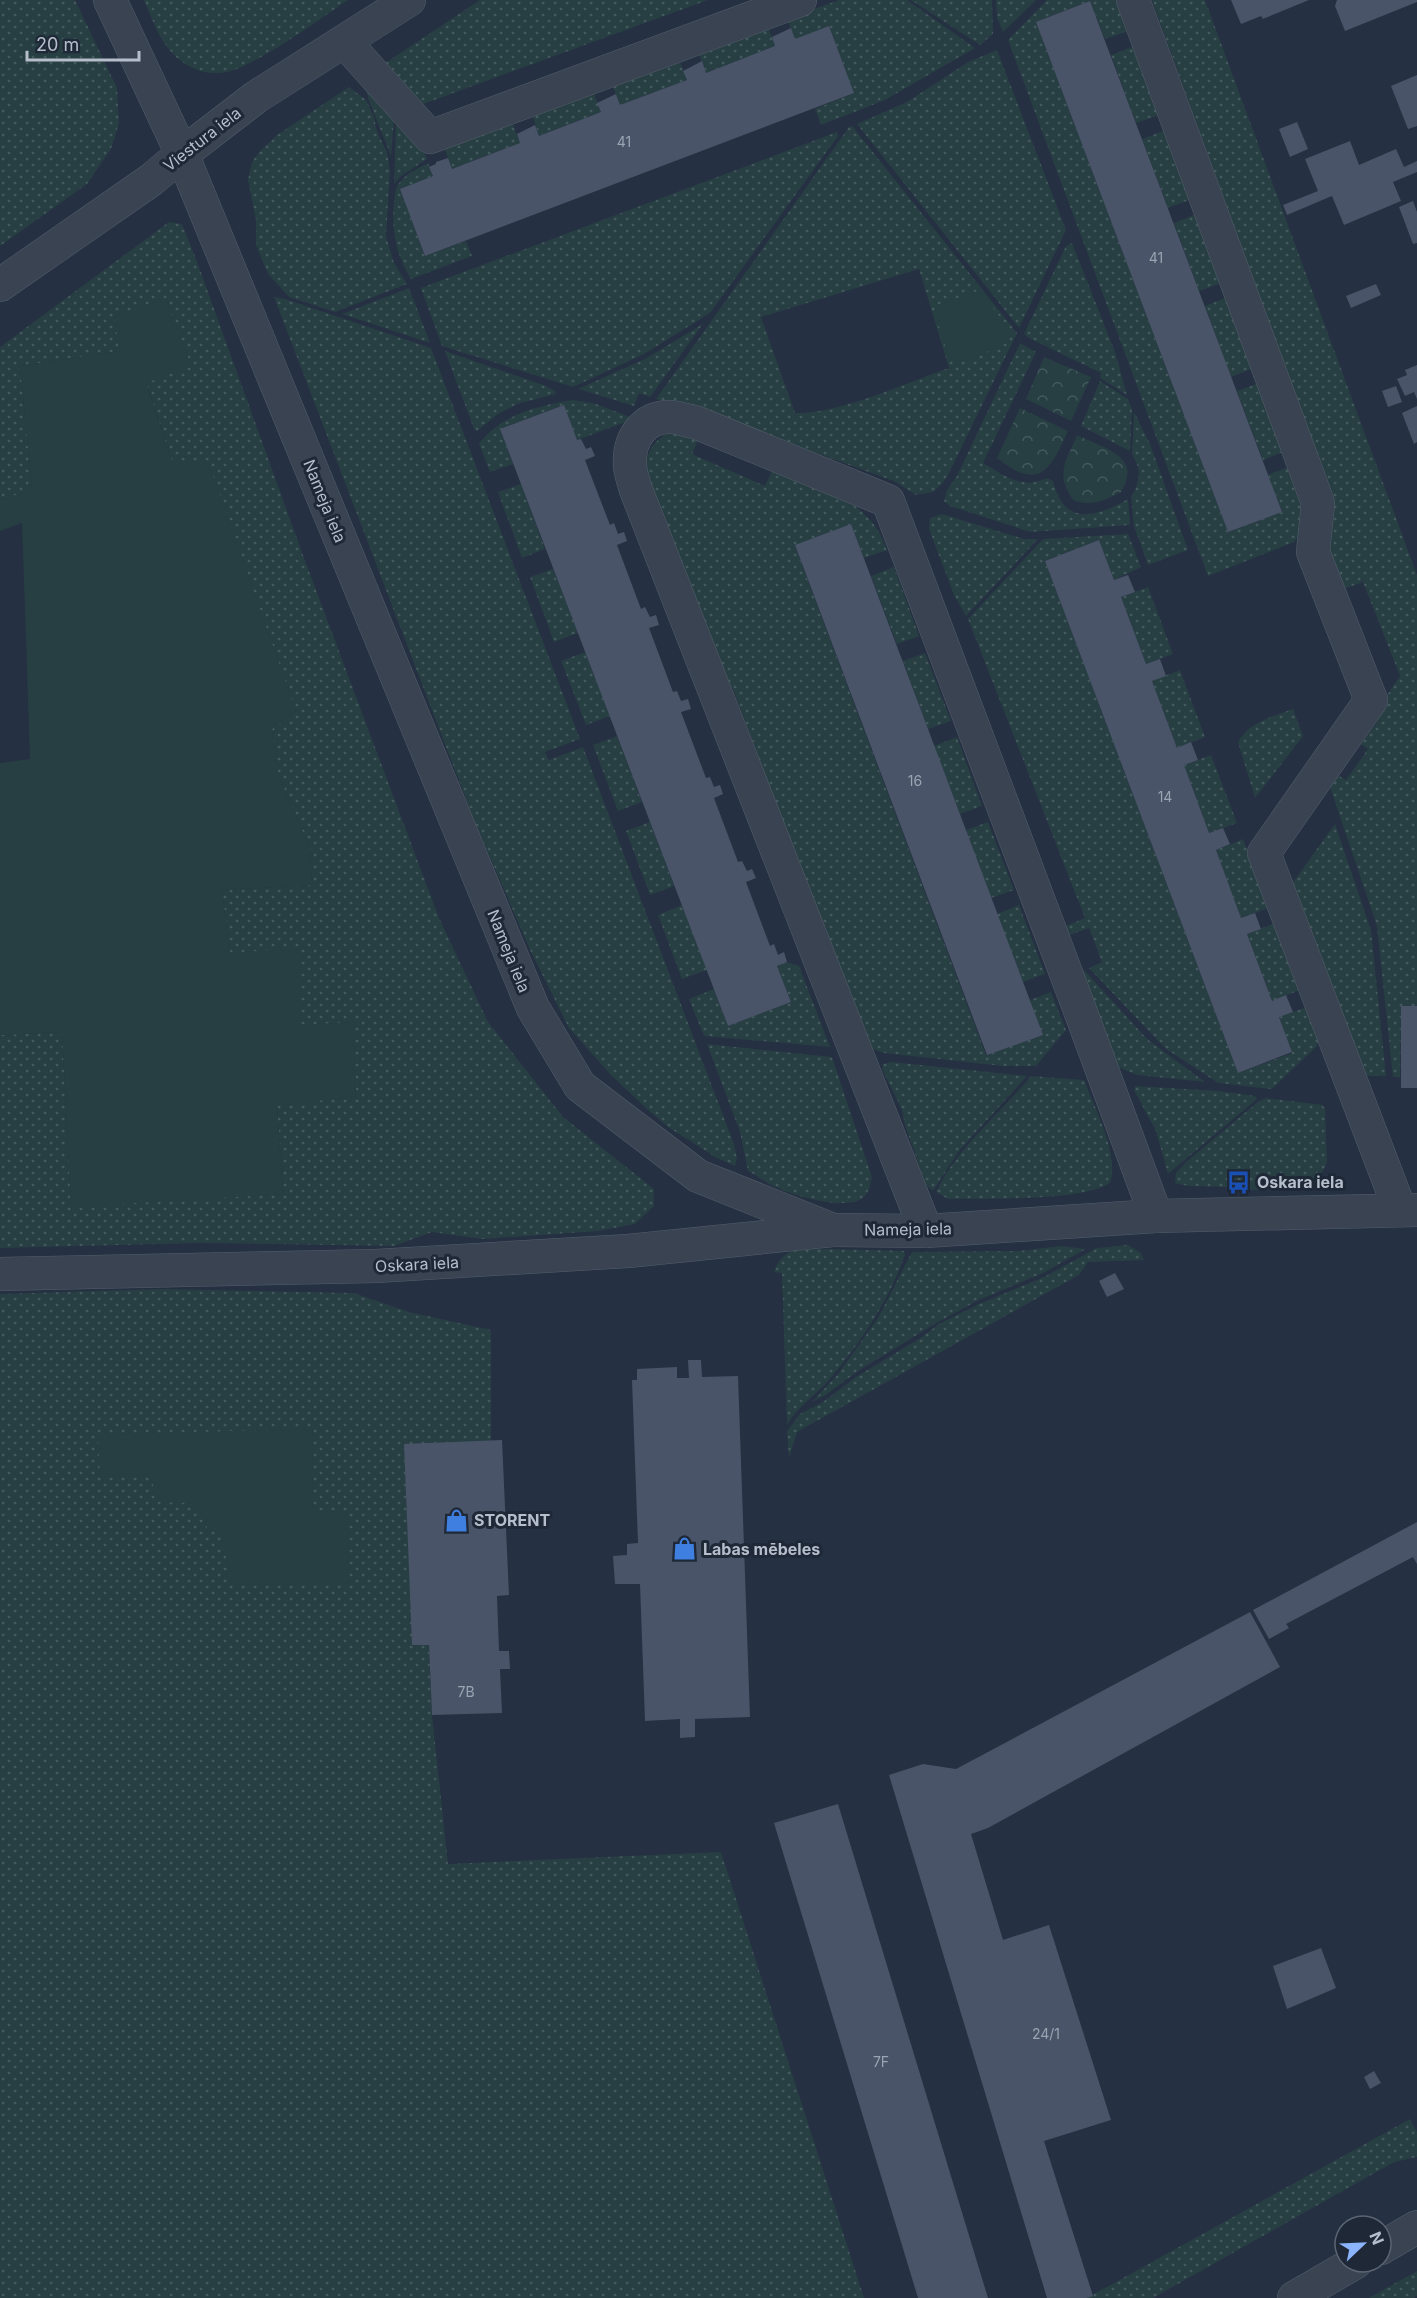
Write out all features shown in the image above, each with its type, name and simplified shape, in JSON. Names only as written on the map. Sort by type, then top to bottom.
[{"type":"street","name":"Nameja iela","points":[[110,0],[182,154],[533,1008],[580,1086],[698,1176],[833,1230],[926,1231],[1155,1216],[1409,1210]]},
{"type":"street","name":"Viestura iela","points":[[0,285],[151,180],[256,97],[409,0]]},
{"type":"street","points":[[1133,0],[1318,503],[1313,552],[1371,700],[1264,853],[1409,1210]]},
{"type":"street","points":[[345,42],[430,137],[781,3]]},
{"type":"street","points":[[926,1231],[636,490],[630,468],[631,448],[638,431],[652,420],[672,417],[695,422],[888,501],[1082,1013],[1155,1216]]},
{"type":"street","name":"Oskara iela","points":[[0,1274],[387,1266],[628,1251],[833,1230]]},
{"type":"street","points":[[1393,2241],[1417,2227]]},
{"type":"street","points":[[1294,2298],[1335,2274]]},
{"type":"green space","points":[[0,0],[75,0],[117,88],[119,123],[111,149],[87,184],[0,246]]},
{"type":"green space","points":[[144,0],[348,0],[267,54],[234,70],[209,73],[185,64],[175,56],[161,37]]},
{"type":"green space","points":[[480,0],[708,0],[418,106],[381,66]]},
{"type":"green space","points":[[839,0],[907,0],[975,48],[885,100],[821,125],[815,109],[854,93],[829,26],[795,39],[787,19]]},
{"type":"green space","points":[[911,0],[992,0],[993,34],[980,45]]},
{"type":"green space","points":[[996,0],[1036,0],[1003,32],[997,18]]},
{"type":"green space","points":[[1047,0],[1119,0],[1131,30],[1105,39],[1090,1],[1036,22],[1228,532],[1282,512],[1268,475],[1293,465],[1305,496],[1300,535],[1294,542],[1208,576],[1008,40]]},
{"type":"green space","points":[[1152,0],[1205,0],[1417,575],[1417,1006],[1401,1007],[1400,1077],[1393,1077],[1377,926],[1328,781],[1334,773],[1346,780],[1368,749],[1361,744],[1378,721],[1379,707],[1400,676],[1363,582],[1338,591],[1290,381]]},
{"type":"green space","points":[[768,26],[775,46],[706,73],[698,52]]},
{"type":"green space","points":[[1137,45],[1162,114],[1136,123],[1111,55]]},
{"type":"green space","points":[[997,50],[1066,230],[1019,328],[857,124],[907,102],[968,62]]},
{"type":"green space","points":[[679,59],[687,80],[620,105],[612,84]]},
{"type":"green space","points":[[364,77],[394,119],[391,156],[368,98]]},
{"type":"green space","points":[[349,87],[366,100],[387,152],[390,171],[386,236],[394,263],[407,284],[335,312],[289,297],[268,274],[256,245],[256,220],[248,180],[252,162],[277,135]]},
{"type":"green space","points":[[593,91],[601,112],[539,136],[532,114]]},
{"type":"green space","points":[[512,122],[520,143],[452,169],[444,147]]},
{"type":"green space","points":[[396,123],[422,148],[427,159],[401,176],[394,184]]},
{"type":"green space","points":[[852,126],[1017,333],[948,475],[933,492],[916,495],[894,481],[752,430],[656,399],[849,127]],"holes":[[[919,269],[949,368],[852,403],[813,412],[795,413],[761,317]]]},
{"type":"green space","points":[[1168,129],[1194,198],[1168,208],[1142,139]]},
{"type":"green space","points":[[837,132],[838,136],[710,313],[644,354],[573,387],[442,346],[421,288]]},
{"type":"green space","points":[[428,163],[433,176],[400,189],[425,256],[466,241],[472,256],[411,279],[396,242],[393,223],[395,194],[404,178]]},
{"type":"green space","points":[[1199,213],[1225,282],[1199,291],[1174,223]]},
{"type":"green space","points":[[169,222],[182,224],[196,259],[304,558],[439,918],[488,1022],[563,1117],[654,1189],[654,1206],[635,1224],[598,1231],[482,1239],[432,1232],[394,1246],[200,1243],[0,1248],[0,1035],[62,1032],[71,1206],[283,1193],[277,1105],[356,1096],[352,1022],[299,1026],[230,954],[222,890],[312,885],[310,849],[278,774],[272,729],[296,711],[172,461],[146,382],[119,351],[20,366],[32,489],[0,501],[0,347]]},
{"type":"green space","points":[[1072,243],[1115,352],[1127,395],[1100,378],[1101,373],[1024,334],[1066,246]]},
{"type":"green space","points":[[409,288],[430,343],[342,314]]},
{"type":"green space","points":[[977,291],[982,294],[1007,326],[1007,335],[982,355],[950,361],[935,314],[936,306]]},
{"type":"green space","points":[[1230,296],[1256,367],[1231,377],[1205,306]]},
{"type":"green space","points":[[274,297],[431,348],[580,739],[545,752],[549,760],[583,747],[734,1144],[737,1158],[735,1166],[717,1158],[668,1127],[610,1074],[569,1028],[531,952],[474,820]]},
{"type":"green space","points":[[166,299],[191,366],[146,383],[172,461],[209,464],[296,711],[272,729],[278,774],[310,849],[312,885],[222,890],[230,953],[299,948],[299,1025],[353,1022],[356,1096],[277,1106],[283,1194],[71,1207],[62,1032],[0,1035],[0,763],[30,759],[22,523],[0,531],[0,501],[32,489],[20,366],[119,351],[115,316]]},
{"type":"green space","points":[[703,324],[650,397],[639,393],[634,406],[578,389],[645,359]]},
{"type":"green space","points":[[1020,343],[1036,352],[983,463],[1021,482],[1029,483],[1047,478],[1053,481],[1065,505],[1082,514],[1104,511],[1128,499],[1130,525],[1030,532],[950,506],[944,501],[947,490],[957,476]]},
{"type":"green space","points":[[445,351],[546,386],[556,394],[517,404],[498,414],[477,431],[474,429]]},
{"type":"green space","points":[[1044,357],[1091,377],[1071,421],[1026,399]]},
{"type":"green space","points":[[1100,381],[1128,399],[1132,409],[1130,451],[1081,426]]},
{"type":"green space","points":[[1262,382],[1288,450],[1263,460],[1237,391]]},
{"type":"green space","points":[[574,400],[596,404],[630,417],[631,420],[577,440],[563,405],[500,429],[513,464],[490,472],[479,444],[498,425],[535,408]]},
{"type":"green space","points":[[1020,408],[1068,431],[1049,466],[1034,475],[1024,474],[997,458]]},
{"type":"green space","points":[[1134,412],[1150,444],[1188,550],[1148,565],[1134,526],[1131,498],[1139,473],[1132,454]]},
{"type":"green space","points":[[675,431],[698,440],[692,454],[765,486],[774,467],[830,491],[857,507],[878,531],[887,550],[864,558],[851,524],[795,546],[986,1055],[1042,1035],[1030,1000],[1051,992],[1066,1030],[1036,1066],[1003,1066],[884,1053],[866,1043],[733,689],[712,663],[645,469],[650,450],[658,440]]},
{"type":"green space","points":[[1077,435],[1108,449],[1124,462],[1127,480],[1121,492],[1097,502],[1085,503],[1073,500],[1063,475],[1066,460]]},
{"type":"green space","points":[[521,484],[545,549],[522,558],[498,492]]},
{"type":"green space","points":[[942,514],[1024,539],[1038,539],[966,616],[954,595],[929,529],[930,518]]},
{"type":"green space","points":[[1128,534],[1141,567],[1114,580],[1099,540],[1045,561],[1238,1073],[1292,1053],[1279,1017],[1307,1009],[1319,1041],[1317,1046],[1272,1089],[1218,1083],[1166,1049],[1089,968],[1102,962],[1089,928],[1064,937],[1061,928],[1085,918],[968,619],[1043,539]]},
{"type":"green space","points":[[894,567],[919,636],[897,644],[871,576]]},
{"type":"green space","points":[[553,569],[578,633],[554,642],[530,577]]},
{"type":"green space","points":[[1148,587],[1173,654],[1146,664],[1121,597]]},
{"type":"green space","points":[[585,652],[610,716],[586,725],[561,661]]},
{"type":"green space","points":[[925,653],[951,721],[928,729],[903,661]]},
{"type":"green space","points":[[1180,670],[1205,737],[1177,748],[1152,681]]},
{"type":"green space","points":[[1293,709],[1303,736],[1255,798],[1238,742],[1255,724]]},
{"type":"green space","points":[[617,736],[642,802],[618,811],[593,745]]},
{"type":"green space","points":[[957,737],[982,806],[960,814],[934,746]]},
{"type":"green space","points":[[1211,755],[1237,823],[1209,833],[1184,765]]},
{"type":"green space","points":[[650,822],[674,886],[650,895],[626,831]]},
{"type":"green space","points":[[988,822],[1014,890],[991,898],[966,830]]},
{"type":"green space","points":[[1335,824],[1371,930],[1386,1076],[1369,1076],[1362,1072],[1289,888]]},
{"type":"green space","points":[[1243,839],[1269,908],[1241,918],[1216,850]]},
{"type":"green space","points":[[682,905],[707,970],[682,979],[658,915]]},
{"type":"green space","points":[[1019,905],[1045,974],[1023,982],[997,914]]},
{"type":"green space","points":[[1275,923],[1300,990],[1272,1001],[1247,934]]},
{"type":"green space","points":[[787,962],[799,966],[830,1047],[704,1036],[689,999],[714,989],[728,1026],[791,1002],[777,966]]},
{"type":"green space","points":[[1084,970],[1147,1039],[1205,1082],[1137,1075],[1118,1067],[1077,973]]},
{"type":"green space","points":[[707,1044],[832,1057],[872,1177],[865,1196],[855,1202],[820,1201],[784,1191],[748,1171],[740,1132]]},
{"type":"green space","points":[[891,1062],[1027,1076],[959,1151],[933,1191],[926,1185],[902,1110],[882,1069],[883,1064]]},
{"type":"green space","points":[[1031,1076],[1084,1080],[1109,1145],[1112,1159],[1110,1183],[1077,1193],[1032,1198],[948,1199],[936,1192],[945,1175],[967,1145]]},
{"type":"green space","points":[[1135,1086],[1219,1091],[1255,1096],[1257,1099],[1168,1174],[1156,1131],[1134,1090]]},
{"type":"green space","points":[[1266,1098],[1322,1105],[1325,1108],[1327,1162],[1321,1174],[1310,1183],[1282,1190],[1192,1186],[1175,1183],[1176,1173],[1186,1162],[1259,1101]]},
{"type":"green space","points":[[1128,1245],[1141,1253],[1144,1260],[1088,1262],[1079,1275],[797,1432],[789,1458],[787,1431],[800,1414],[823,1402],[856,1377],[922,1337],[939,1324],[979,1304],[1044,1277],[1097,1248]]},
{"type":"green space","points":[[1061,1246],[1086,1249],[1043,1273],[979,1300],[938,1322],[813,1401],[838,1374],[878,1318],[912,1252],[1019,1251]]},
{"type":"green space","points":[[796,1250],[904,1251],[905,1255],[891,1289],[862,1337],[828,1381],[796,1412],[787,1425],[782,1273],[774,1272],[783,1257]]},
{"type":"green space","points":[[163,1289],[354,1293],[409,1312],[491,1330],[491,1441],[412,1645],[429,1645],[432,1715],[448,1864],[721,1852],[864,2298],[0,2298],[0,1294]]},
{"type":"green space","points":[[312,1428],[313,1510],[346,1511],[350,1583],[232,1585],[220,1530],[207,1531],[206,1518],[192,1503],[155,1502],[152,1476],[100,1477],[98,1436]]},
{"type":"green space","points":[[1410,2119],[1417,2132],[1417,2157],[1394,2162],[1153,2298],[1087,2298]]},
{"type":"green space","points":[[1417,2271],[1417,2296],[1414,2298],[1369,2298]]},
{"type":"building","points":[[1231,0],[1309,0],[1263,19],[1261,16],[1241,24]]},
{"type":"building","points":[[1337,0],[1417,0],[1417,2],[1345,31],[1335,6]]},
{"type":"building","points":[[1090,1],[1282,512],[1228,532],[1036,22]]},
{"type":"building","points":[[829,26],[854,93],[425,256],[400,189],[433,176],[429,167],[436,162],[448,158],[452,169],[520,143],[517,134],[535,125],[539,136],[601,112],[597,103],[616,94],[620,105],[687,80],[683,71],[702,61],[706,73],[775,46],[772,37],[791,28],[795,39]]},
{"type":"building","points":[[1417,75],[1417,126],[1408,129],[1391,86]]},
{"type":"building","points":[[1297,122],[1308,149],[1290,157],[1279,129]]},
{"type":"building","points":[[1350,141],[1359,165],[1396,149],[1404,167],[1417,161],[1417,172],[1393,182],[1401,201],[1344,225],[1332,196],[1365,182],[1287,215],[1283,205],[1318,191],[1305,159]]},
{"type":"building","points":[[1413,201],[1417,212],[1417,243],[1413,244],[1399,207]]},
{"type":"building","points":[[1376,284],[1381,295],[1351,308],[1346,296]]},
{"type":"building","points":[[1417,365],[1417,399],[1414,392],[1405,396],[1397,379],[1407,375],[1405,370]]},
{"type":"building","points":[[1396,386],[1402,402],[1388,407],[1382,391]]},
{"type":"building","points":[[564,405],[577,440],[581,439],[586,449],[591,447],[595,456],[585,460],[610,525],[614,523],[618,534],[624,532],[627,541],[617,545],[641,609],[645,607],[650,617],[656,615],[659,625],[649,628],[673,692],[677,691],[681,701],[688,699],[691,709],[681,712],[706,778],[710,777],[714,787],[720,785],[723,794],[714,798],[738,862],[742,861],[747,871],[752,869],[756,878],[746,882],[770,946],[774,944],[778,955],[784,952],[787,962],[777,966],[791,1002],[728,1026],[500,429]]},
{"type":"building","points":[[1417,406],[1417,442],[1414,444],[1402,413]]},
{"type":"building","points":[[851,524],[1043,1035],[987,1055],[795,545]]},
{"type":"building","points":[[1099,540],[1114,580],[1128,575],[1135,592],[1121,597],[1146,664],[1160,659],[1166,676],[1152,681],[1177,748],[1191,742],[1198,760],[1184,765],[1209,833],[1223,828],[1230,844],[1216,850],[1241,918],[1255,913],[1261,929],[1247,934],[1272,1001],[1286,995],[1293,1012],[1279,1017],[1292,1052],[1238,1073],[1045,561]]},
{"type":"building","points":[[1401,1006],[1417,1006],[1417,1088],[1401,1088]]},
{"type":"building","points":[[1115,1273],[1124,1289],[1107,1297],[1099,1281]]},
{"type":"building","name":"Labas mēbeles","points":[[688,1360],[701,1360],[702,1377],[738,1376],[750,1717],[695,1719],[695,1737],[680,1738],[680,1719],[645,1721],[640,1584],[615,1584],[613,1556],[627,1555],[627,1544],[638,1543],[632,1380],[637,1380],[637,1369],[677,1367],[677,1378],[689,1378]]},
{"type":"building","name":"STORENT","points":[[502,1440],[509,1595],[497,1596],[499,1651],[509,1651],[510,1669],[500,1669],[502,1713],[432,1715],[429,1645],[412,1645],[404,1444]]},
{"type":"building","points":[[1417,1522],[1417,1564],[1413,1557],[1286,1624],[1289,1628],[1269,1639],[1253,1610]]},
{"type":"building","points":[[1250,1612],[1280,1667],[988,1828],[971,1834],[1003,1940],[1049,1925],[1111,2120],[1044,2141],[1093,2296],[1047,2298],[889,1775],[923,1764],[956,1769]]},
{"type":"building","points":[[838,1804],[988,2298],[918,2298],[774,1823]]},
{"type":"building","points":[[1321,1948],[1336,1988],[1287,2009],[1273,1966]]},
{"type":"building","points":[[1374,2071],[1381,2083],[1370,2089],[1364,2077]]},
{"type":"place","name":"Oskara iela","points":[[1239,1182]]},
{"type":"place","name":"STORENT","points":[[456,1520]]},
{"type":"place","name":"Labas mēbeles","points":[[685,1549]]}]
